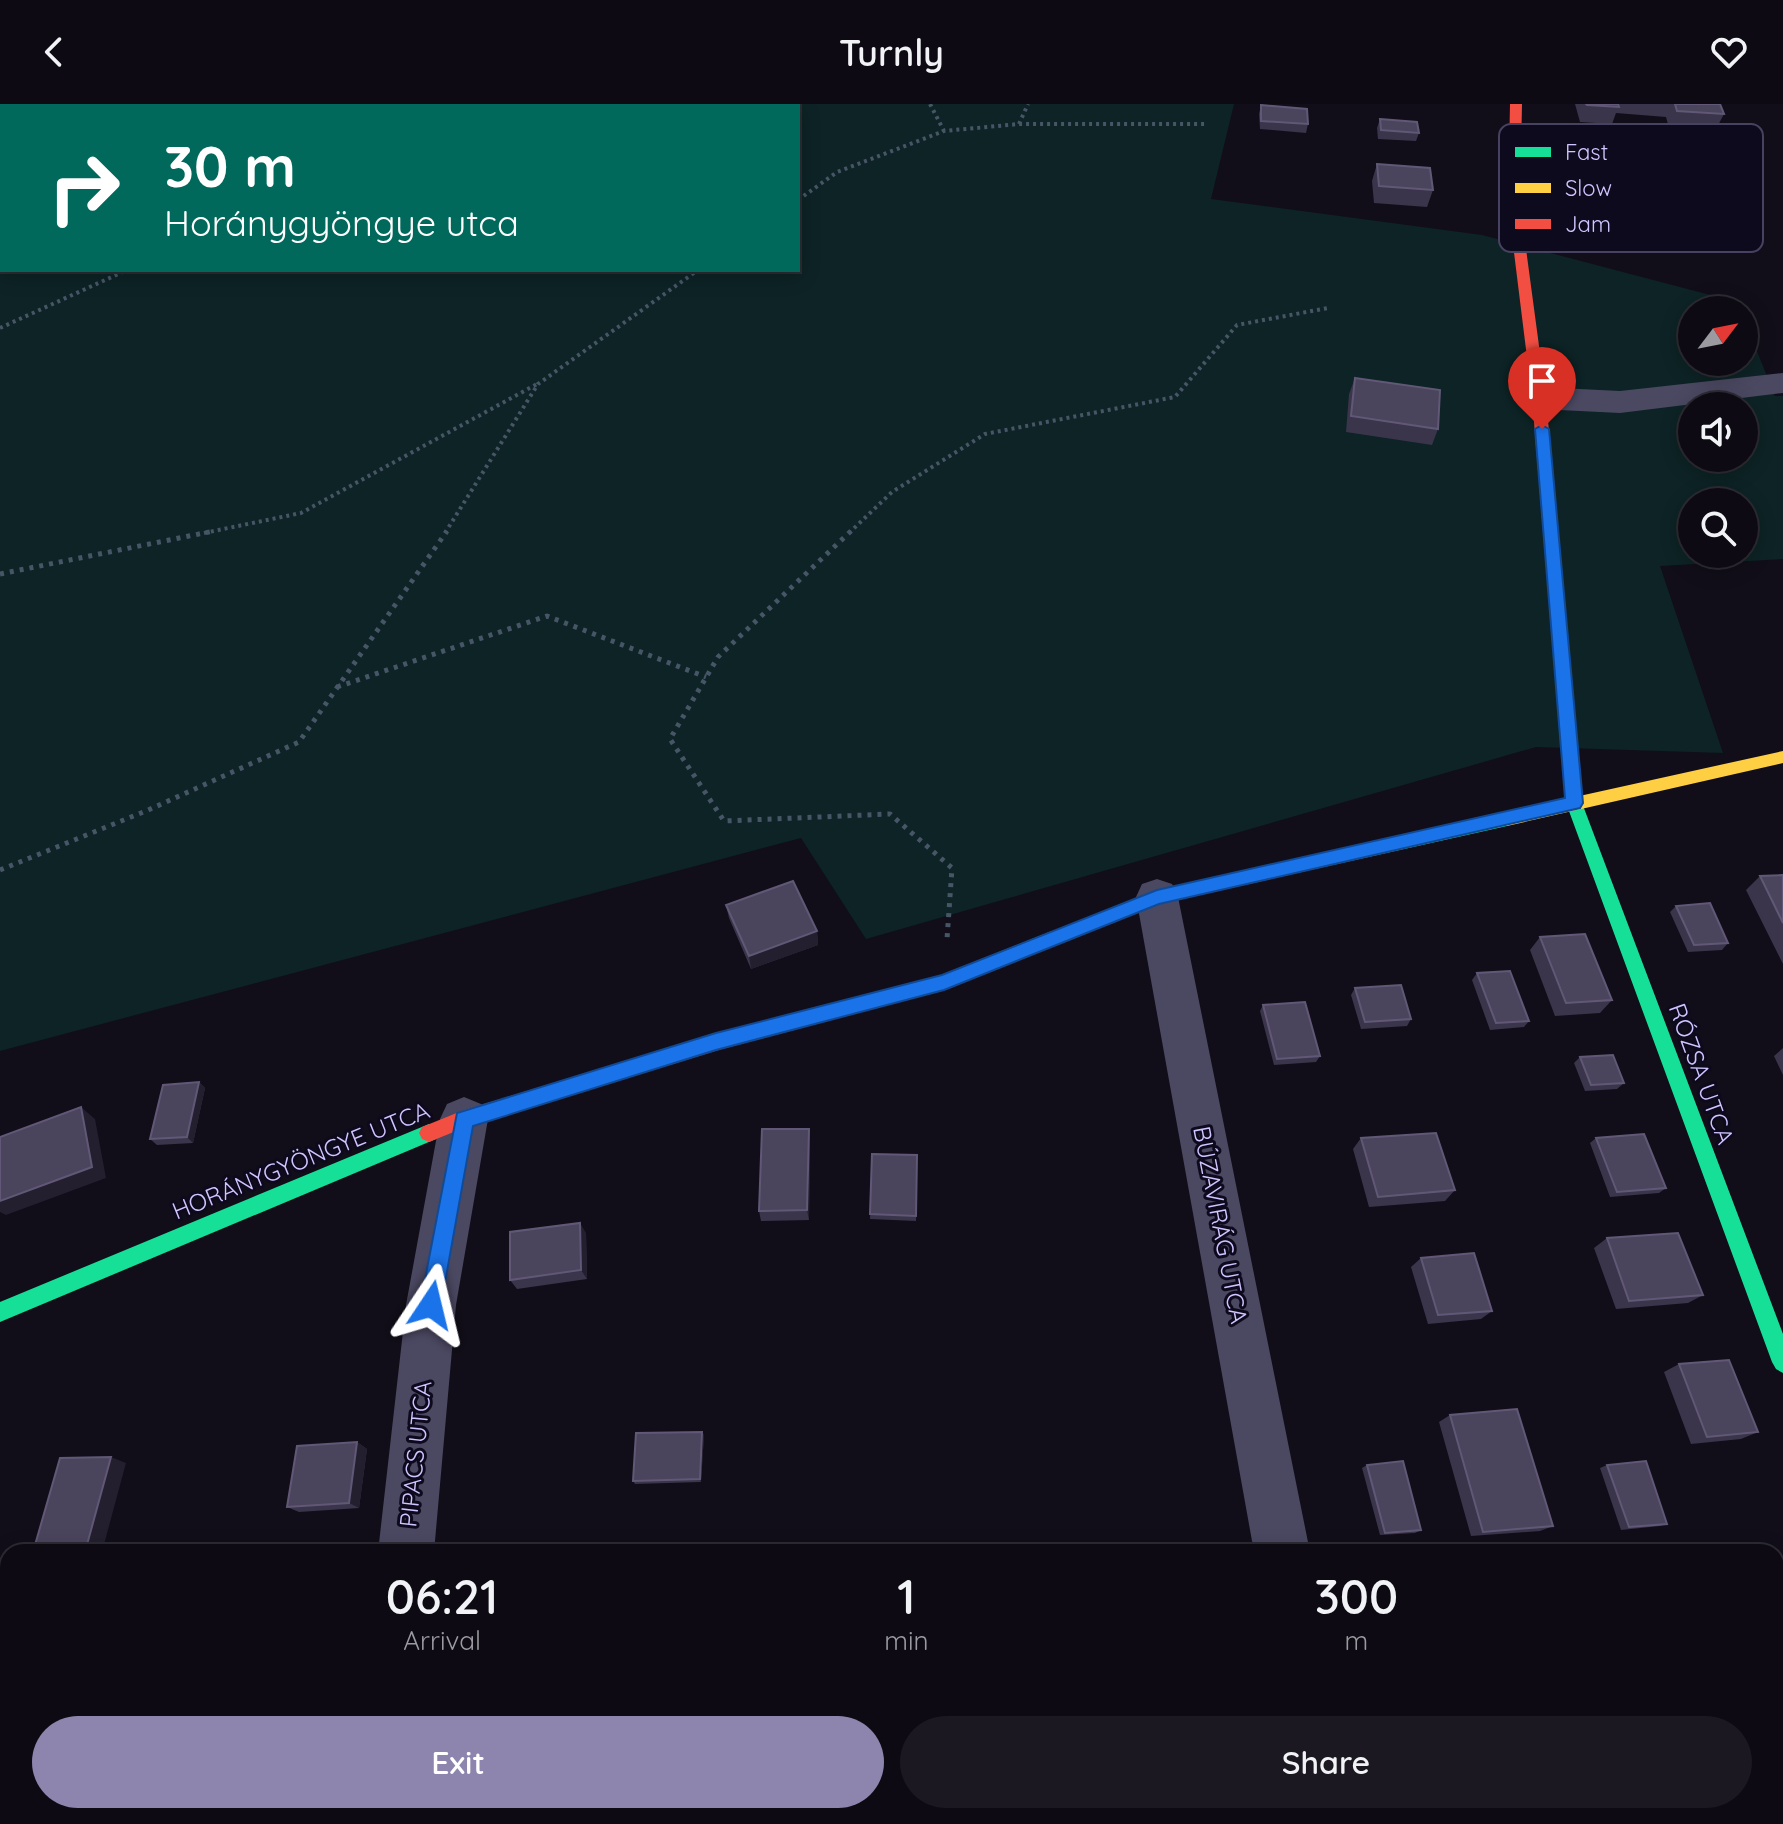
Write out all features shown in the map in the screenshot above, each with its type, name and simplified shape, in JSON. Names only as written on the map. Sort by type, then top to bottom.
[{"type":"street","name":"RÓZSA UTCA","points":[[1516,104],[1516,124]]},
{"type":"street","name":"RÓZSA UTCA","points":[[1520,252],[1539,398],[1574,803],[1783,1362]]},
{"type":"street","points":[[1539,398],[1620,402],[1783,383]]},
{"type":"street","name":"HORÁNYGYÖNGYE UTCA","points":[[0,1312],[464,1119],[716,1042],[944,982],[1157,897],[1783,757]]},
{"type":"street","name":"BÚZAVIRÁG UTCA","points":[[1157,897],[1280,1544]]},
{"type":"street","name":"PIPACS UTCA","points":[[407,1544],[431,1305],[464,1119]]},
{"type":"path","points":[[930,104],[944,131]]},
{"type":"path","points":[[1019,124],[1028,104]]},
{"type":"path","points":[[800,199],[837,172],[944,131],[1019,124],[1205,124]]},
{"type":"path","points":[[0,328],[123,272]]},
{"type":"path","points":[[0,574],[301,513],[538,384],[695,272]]},
{"type":"path","points":[[944,982],[952,868],[890,814],[724,821],[670,739],[718,657],[892,492],[985,434],[1175,397],[1237,325],[1328,308]]},
{"type":"path","points":[[0,870],[146,811],[299,742],[450,526],[538,384]]},
{"type":"path","points":[[336,688],[547,616],[706,677]]},
{"type":"green space","points":[[800,104],[1234,104],[1211,199],[1482,235],[1499,239],[1499,252],[1547,252],[1714,296],[1678,296],[1678,376],[1758,376],[1758,354],[1775,396],[1783,396],[1783,559],[1758,560],[1758,488],[1678,488],[1678,565],[1660,566],[1723,753],[1536,747],[866,939],[801,838],[0,1051],[0,272],[800,272]]},
{"type":"building","points":[[1618,104],[1619,107],[1587,105]]},
{"type":"building","points":[[1675,104],[1720,104],[1724,114],[1677,111]]},
{"type":"building","points":[[1261,105],[1307,109],[1308,124],[1261,121]]},
{"type":"building","points":[[1380,119],[1417,122],[1419,133],[1381,130]]},
{"type":"building","points":[[1377,164],[1430,168],[1433,190],[1379,186]]},
{"type":"building","points":[[1355,378],[1440,390],[1438,429],[1351,416]]},
{"type":"building","points":[[1783,875],[1783,923],[1760,876]]},
{"type":"building","points":[[793,881],[817,931],[749,956],[726,905]]},
{"type":"building","points":[[1710,903],[1728,943],[1694,945],[1676,906]]},
{"type":"building","points":[[1585,934],[1612,1000],[1566,1003],[1540,937]]},
{"type":"building","points":[[1510,971],[1529,1021],[1496,1023],[1477,973]]},
{"type":"building","points":[[1401,985],[1411,1019],[1365,1022],[1355,988]]},
{"type":"building","points":[[1305,1002],[1320,1056],[1277,1059],[1263,1005]]},
{"type":"building","points":[[1613,1055],[1624,1083],[1591,1085],[1580,1057]]},
{"type":"building","points":[[199,1082],[187,1137],[150,1139],[163,1085]]},
{"type":"building","points":[[81,1107],[92,1167],[0,1201],[0,1137]]},
{"type":"building","points":[[762,1129],[809,1129],[807,1210],[759,1211]]},
{"type":"building","points":[[1436,1133],[1455,1190],[1378,1197],[1361,1138]]},
{"type":"building","points":[[1644,1134],[1666,1188],[1617,1192],[1596,1138]]},
{"type":"building","points":[[872,1154],[917,1155],[916,1216],[870,1214]]},
{"type":"building","points":[[580,1223],[581,1270],[510,1280],[510,1232]]},
{"type":"building","points":[[1678,1233],[1703,1295],[1629,1301],[1607,1238]]},
{"type":"building","points":[[1474,1253],[1492,1311],[1438,1315],[1421,1258]]},
{"type":"building","points":[[1729,1360],[1758,1432],[1707,1437],[1679,1364]]},
{"type":"building","points":[[1517,1409],[1553,1526],[1483,1532],[1450,1415]]},
{"type":"building","points":[[702,1432],[700,1479],[633,1481],[636,1433]]},
{"type":"building","points":[[357,1442],[349,1503],[287,1507],[297,1446]]},
{"type":"building","points":[[111,1457],[87,1544],[35,1544],[60,1458]]},
{"type":"building","points":[[1403,1461],[1421,1530],[1385,1533],[1367,1465]]},
{"type":"building","points":[[1646,1461],[1667,1524],[1629,1527],[1607,1465]]},
{"type":"traffic: fast","points":[[1568,735],[1574,803],[1783,1362]]},
{"type":"traffic: fast","points":[[1052,939],[1157,897],[1507,819]]},
{"type":"traffic: fast","points":[[0,1312],[429,1133]]},
{"type":"traffic: slow","points":[[1507,819],[1783,757]]},
{"type":"traffic: slow","points":[[725,1040],[944,982],[1052,939]]},
{"type":"traffic: jam","points":[[1516,104],[1516,124]]},
{"type":"traffic: jam","points":[[1520,252],[1539,398],[1568,735]]},
{"type":"traffic: jam","points":[[429,1133],[464,1119],[725,1040]]},
{"type":"route","points":[[431,1305],[464,1119],[716,1042],[944,982],[1157,897],[1574,803],[1542,429]]}]
